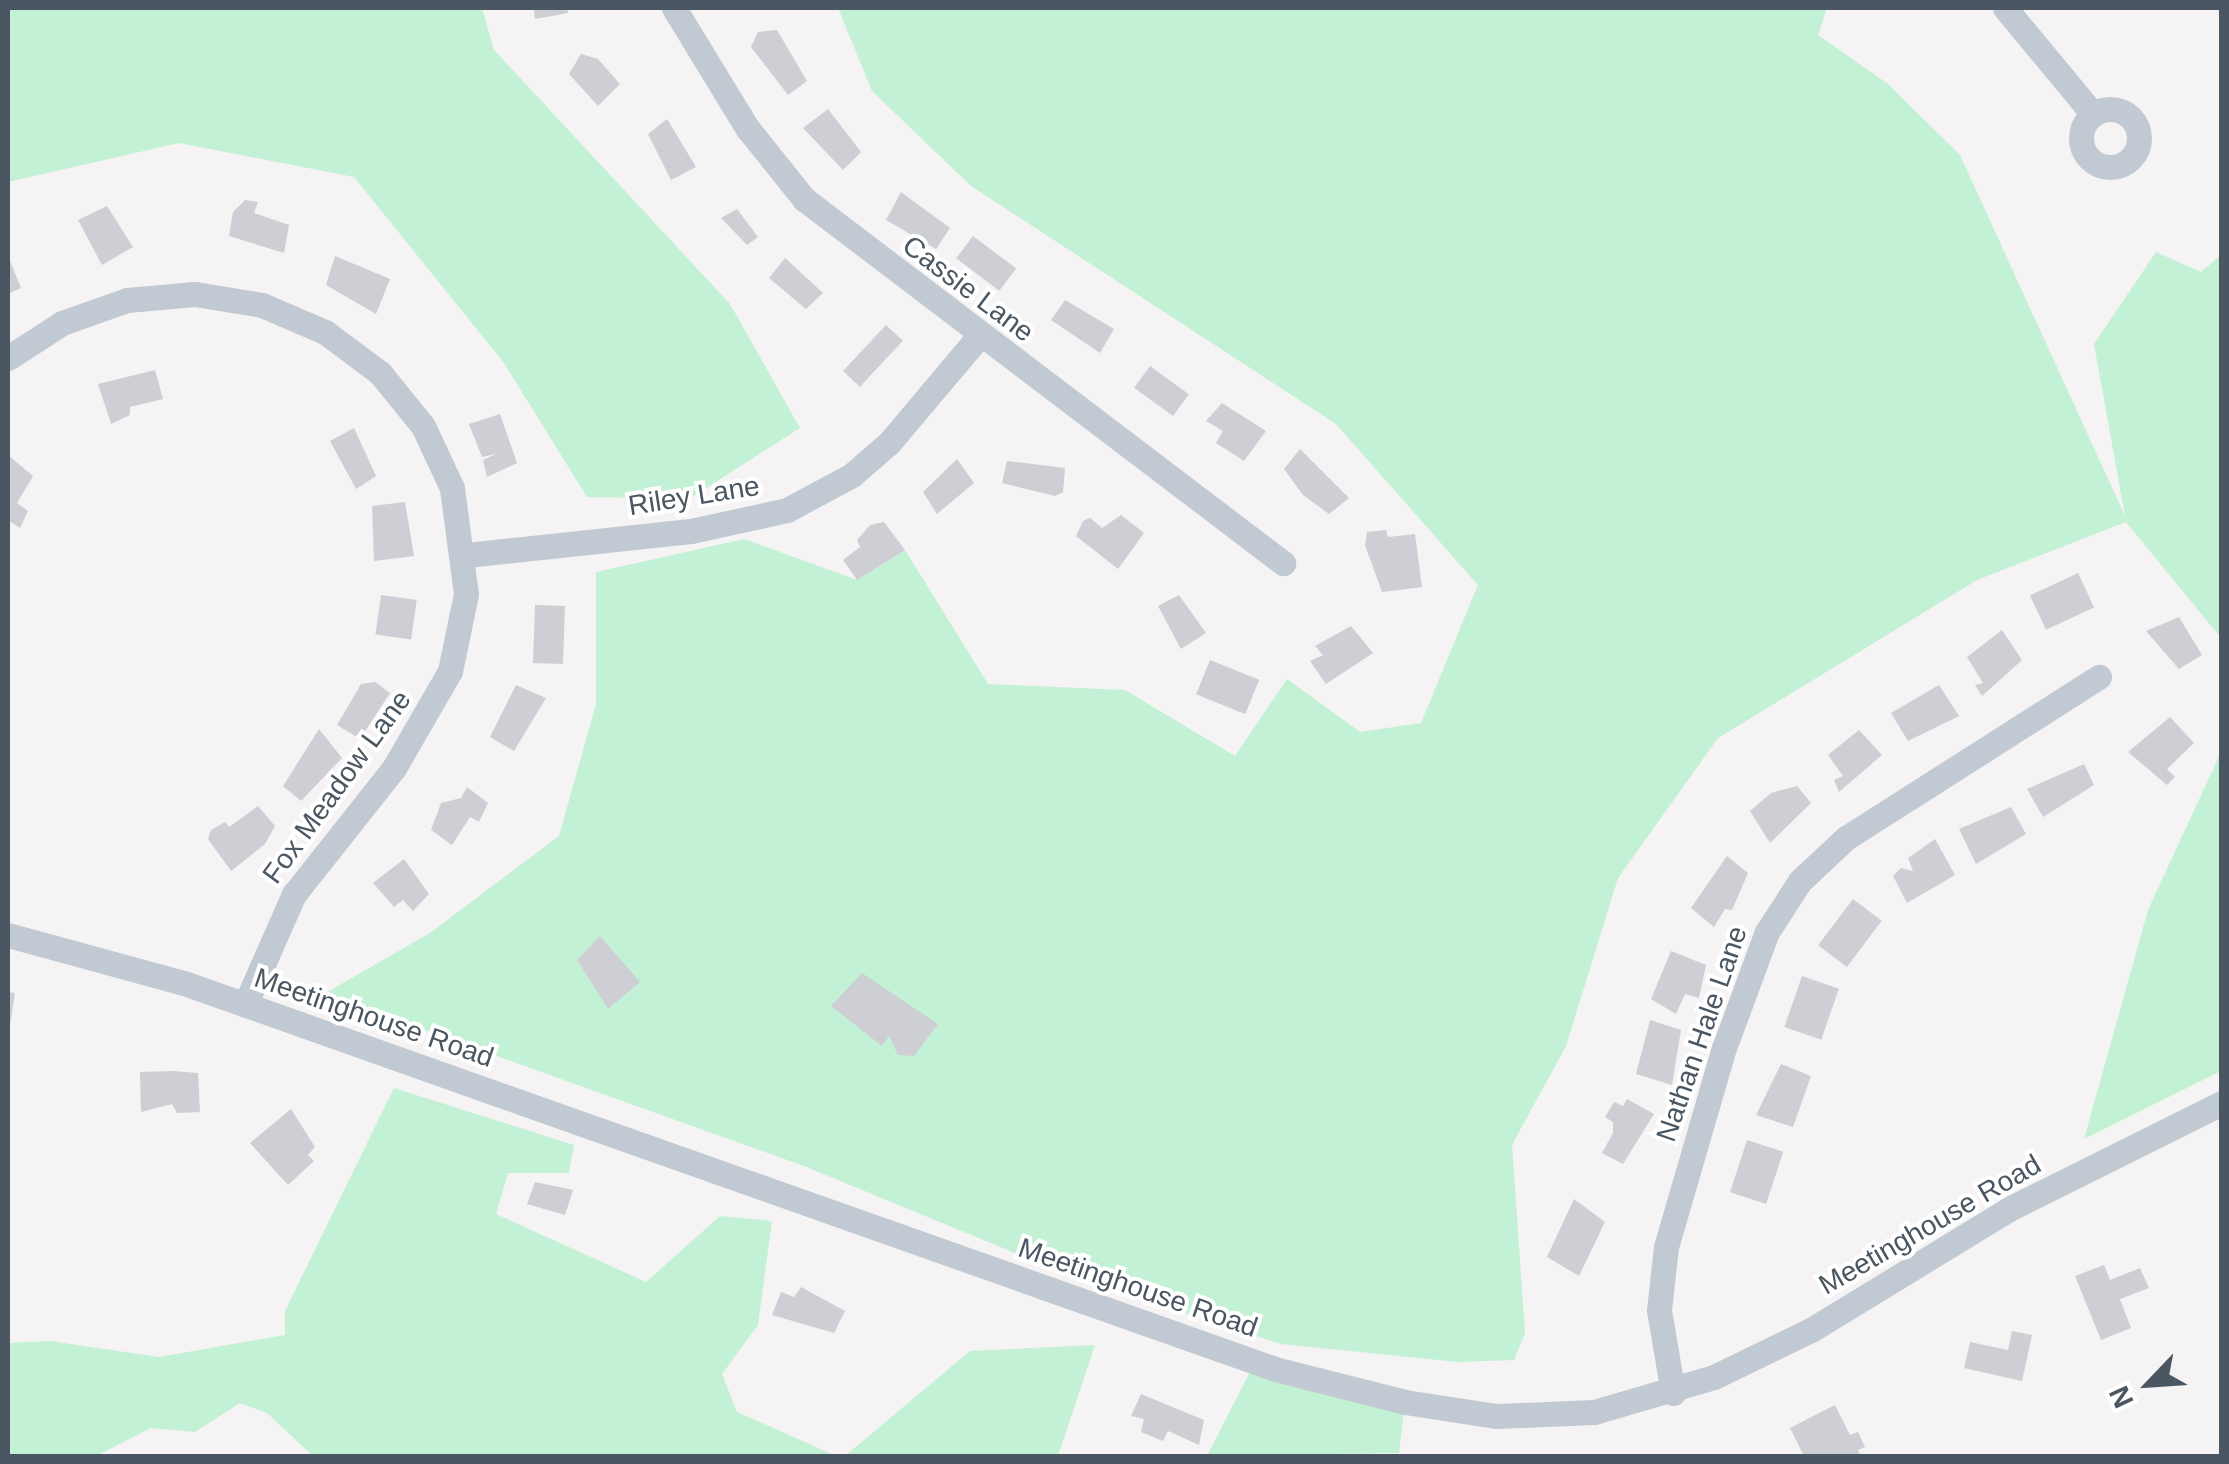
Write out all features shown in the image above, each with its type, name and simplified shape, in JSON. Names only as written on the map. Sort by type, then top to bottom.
[{"type":"street","name":"Cassie Lane","points":[[674,8],[748,129],[804,199],[1283,563]]},
{"type":"street","points":[[2004,8],[2093,114]]},
{"type":"street","name":"Fox Meadow Lane","points":[[8,358],[94,310],[160,296],[229,298],[294,316],[380,372],[423,426],[452,488],[466,554],[461,633],[434,706],[294,894],[245,1004]]},
{"type":"street","name":"Riley Lane","points":[[466,554],[691,531],[786,510],[852,475],[889,442],[980,335]]},
{"type":"street","name":"Nathan Hale Lane","points":[[1672,1392],[1659,1310],[1669,1233],[1730,1030],[1775,919],[1800,881],[1846,838],[2099,676]]},
{"type":"street","name":"Meetinghouse Road","points":[[8,936],[245,1004],[1315,1380],[1452,1412],[1522,1418],[1594,1412],[1672,1392],[1811,1330],[2011,1208],[2222,1103]]},
{"type":"green space","points":[[8,8],[482,8],[494,50],[730,304],[800,428],[689,499],[587,497],[504,363],[354,177],[179,143],[8,182]]},
{"type":"green space","points":[[838,8],[1827,8],[1818,35],[1888,84],[1960,155],[2125,516],[2094,344],[2156,252],[2201,272],[2221,255],[2221,638],[2126,522],[1977,580],[1718,738],[1618,878],[1566,1046],[1512,1145],[1525,1333],[1514,1360],[1458,1362],[1281,1344],[1066,1274],[804,1166],[324,994],[430,933],[559,836],[596,704],[596,572],[744,539],[857,580],[905,550],[988,684],[1125,690],[1235,756],[1287,679],[1360,732],[1421,723],[1478,585],[1336,424],[971,186],[872,91]]},
{"type":"green space","points":[[2221,752],[2221,1071],[2084,1139],[2148,910]]},
{"type":"green space","points":[[394,1088],[574,1145],[569,1173],[508,1173],[496,1214],[646,1282],[720,1216],[772,1221],[758,1325],[722,1374],[737,1412],[836,1456],[313,1456],[267,1413],[240,1403],[195,1432],[151,1428],[96,1456],[8,1456],[8,1343],[50,1341],[159,1357],[285,1335],[285,1311]]},
{"type":"green space","points":[[1095,1345],[1058,1456],[845,1456],[970,1351]]},
{"type":"green space","points":[[1255,1362],[1405,1402],[1399,1453],[1207,1456]]},
{"type":"building","points":[[534,8],[567,8],[568,13],[535,19]]},
{"type":"building","points":[[777,30],[807,81],[788,95],[751,47],[758,32]]},
{"type":"building","points":[[581,54],[598,59],[620,84],[598,106],[569,74]]},
{"type":"building","points":[[828,109],[861,152],[843,170],[803,128]]},
{"type":"building","points":[[667,119],[696,167],[671,180],[648,134]]},
{"type":"building","points":[[901,192],[950,228],[936,249],[886,220]]},
{"type":"building","points":[[245,200],[258,202],[254,213],[289,225],[284,253],[229,236],[233,212]]},
{"type":"building","points":[[107,206],[133,247],[102,265],[78,220]]},
{"type":"building","points":[[737,209],[758,237],[747,245],[721,218]]},
{"type":"building","points":[[973,236],[1016,268],[999,291],[956,258]]},
{"type":"building","points":[[8,256],[21,288],[8,294]]},
{"type":"building","points":[[335,256],[390,279],[376,314],[326,285]]},
{"type":"building","points":[[785,258],[823,293],[806,309],[769,278]]},
{"type":"building","points":[[1065,300],[1114,329],[1100,353],[1051,320]]},
{"type":"building","points":[[886,325],[903,341],[860,387],[843,371]]},
{"type":"building","points":[[1150,366],[1189,394],[1173,416],[1134,388]]},
{"type":"building","points":[[155,370],[163,399],[130,407],[130,415],[111,424],[98,384]]},
{"type":"building","points":[[1222,403],[1266,431],[1244,461],[1216,443],[1223,431],[1206,421]]},
{"type":"building","points":[[500,414],[517,463],[487,477],[483,460],[496,454],[482,457],[469,424]]},
{"type":"building","points":[[354,428],[376,476],[356,489],[330,441]]},
{"type":"building","points":[[1300,449],[1349,498],[1329,514],[1303,495],[1284,469]]},
{"type":"building","points":[[8,455],[33,476],[17,503],[28,511],[20,528],[8,520]]},
{"type":"building","points":[[957,459],[974,483],[937,514],[923,492]]},
{"type":"building","points":[[1007,461],[1065,468],[1063,492],[1055,496],[1002,483]]},
{"type":"building","points":[[405,502],[414,556],[374,561],[372,506]]},
{"type":"building","points":[[1121,515],[1144,533],[1118,569],[1076,536],[1083,521],[1090,518],[1102,528]]},
{"type":"building","points":[[884,522],[905,550],[857,580],[843,560],[860,547],[857,540],[870,525]]},
{"type":"building","points":[[1386,530],[1388,537],[1415,534],[1422,587],[1382,592],[1365,545],[1367,532]]},
{"type":"building","points":[[2078,573],[2094,607],[2046,630],[2030,595]]},
{"type":"building","points":[[381,595],[417,600],[411,640],[375,635]]},
{"type":"building","points":[[1179,595],[1206,633],[1181,649],[1158,606]]},
{"type":"building","points":[[535,605],[565,606],[563,664],[533,663]]},
{"type":"building","points":[[2179,617],[2202,655],[2179,669],[2146,631]]},
{"type":"building","points":[[1351,626],[1373,653],[1326,684],[1310,661],[1323,655],[1315,646]]},
{"type":"building","points":[[2002,630],[2022,660],[1982,696],[1975,685],[1983,683],[1967,657]]},
{"type":"building","points":[[1210,660],[1259,680],[1245,714],[1196,694]]},
{"type":"building","points":[[375,682],[390,693],[360,739],[337,725],[361,684]]},
{"type":"building","points":[[516,685],[546,698],[514,751],[490,737]]},
{"type":"building","points":[[1939,685],[1959,716],[1908,741],[1891,713]]},
{"type":"building","points":[[2170,717],[2194,743],[2167,769],[2175,777],[2167,785],[2128,752]]},
{"type":"building","points":[[319,729],[342,758],[301,801],[283,786]]},
{"type":"building","points":[[1859,730],[1882,755],[1839,792],[1834,780],[1843,776],[1828,755]]},
{"type":"building","points":[[2084,764],[2094,785],[2043,817],[2027,789]]},
{"type":"building","points":[[1797,786],[1811,803],[1770,843],[1750,811],[1771,793]]},
{"type":"building","points":[[467,787],[488,803],[479,822],[470,817],[452,845],[431,830],[441,803],[461,798]]},
{"type":"building","points":[[258,806],[275,826],[265,844],[231,871],[208,839],[211,830],[225,822],[229,827]]},
{"type":"building","points":[[2011,807],[2026,834],[1976,864],[1959,829]]},
{"type":"building","points":[[1935,839],[1955,875],[1907,903],[1893,876],[1901,868],[1913,871],[1908,858]]},
{"type":"building","points":[[1727,856],[1748,873],[1732,910],[1725,909],[1714,927],[1691,908]]},
{"type":"building","points":[[404,859],[429,894],[413,911],[403,900],[394,907],[373,883]]},
{"type":"building","points":[[1853,899],[1882,921],[1847,967],[1818,945]]},
{"type":"building","points":[[600,936],[640,982],[608,1009],[577,960]]},
{"type":"building","points":[[1671,951],[1706,965],[1699,998],[1685,994],[1676,1014],[1651,999]]},
{"type":"building","points":[[862,973],[938,1024],[914,1056],[898,1055],[889,1036],[882,1046],[831,1006]]},
{"type":"building","points":[[1802,976],[1839,989],[1821,1040],[1784,1027]]},
{"type":"building","points":[[8,992],[15,993],[10,1026],[8,1026]]},
{"type":"building","points":[[1650,1020],[1681,1030],[1672,1085],[1636,1074]]},
{"type":"building","points":[[1781,1064],[1811,1076],[1793,1127],[1756,1115]]},
{"type":"building","points":[[140,1072],[198,1073],[200,1112],[177,1113],[172,1104],[141,1112]]},
{"type":"building","points":[[1627,1099],[1654,1114],[1623,1164],[1602,1153],[1613,1133],[1613,1122],[1605,1117],[1614,1102],[1623,1106]]},
{"type":"building","points":[[291,1109],[315,1147],[308,1155],[314,1161],[288,1185],[250,1143]]},
{"type":"building","points":[[1747,1140],[1783,1152],[1766,1204],[1730,1192]]},
{"type":"building","points":[[535,1182],[573,1190],[565,1215],[527,1204]]},
{"type":"building","points":[[1574,1199],[1605,1222],[1579,1276],[1547,1257]]},
{"type":"building","points":[[2104,1265],[2110,1280],[2140,1268],[2149,1288],[2120,1299],[2131,1328],[2101,1340],[2075,1276]]},
{"type":"building","points":[[801,1287],[845,1311],[834,1333],[772,1315],[781,1292],[794,1297]]},
{"type":"building","points":[[2012,1331],[2032,1335],[2022,1381],[1964,1368],[1970,1342],[2008,1350]]},
{"type":"building","points":[[1141,1394],[1204,1420],[1199,1445],[1168,1431],[1163,1441],[1141,1432],[1144,1419],[1131,1416]]},
{"type":"building","points":[[1835,1405],[1850,1435],[1858,1432],[1865,1447],[1858,1450],[1861,1456],[1804,1456],[1790,1428]]}]
